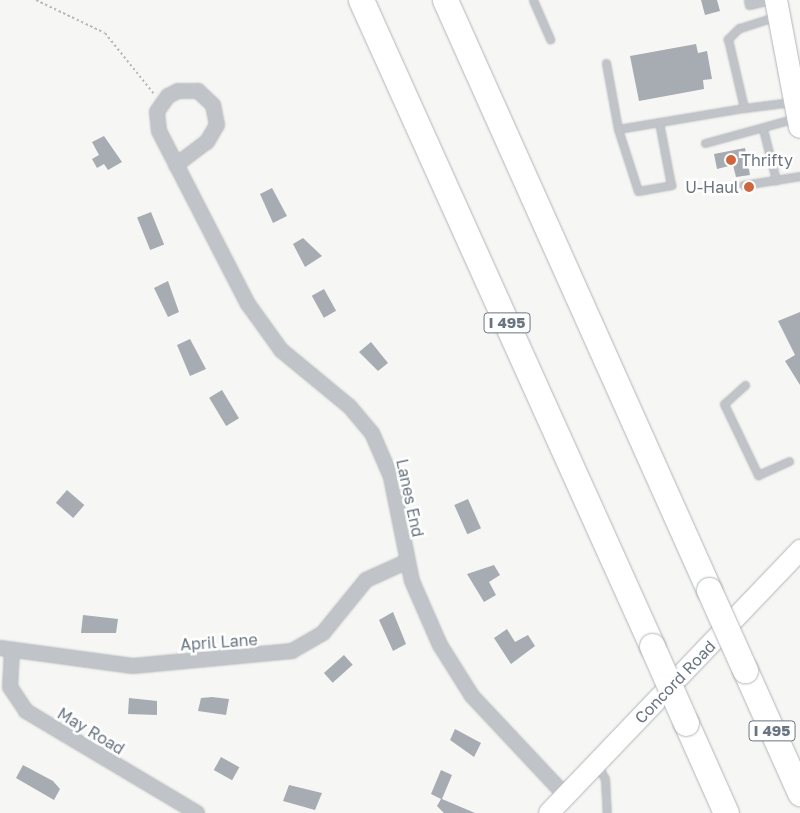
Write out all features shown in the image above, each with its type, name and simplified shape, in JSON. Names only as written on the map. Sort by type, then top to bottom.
[{"type":"highway","name":"I 495","points":[[362,0],[726,813]]},
{"type":"highway","name":"I 495","points":[[445,0],[800,793]]},
{"type":"main road","points":[[776,5],[798,115]]},
{"type":"main road","name":"Concord Road","points":[[549,813],[798,557]]},
{"type":"street","points":[[161,103],[188,89],[207,97],[217,115],[207,142],[176,165]]},
{"type":"street","name":"Lanes End","points":[[161,103],[158,131],[248,304],[269,335],[350,407],[372,433],[391,477],[406,562],[430,626],[461,682],[566,796]]},
{"type":"street","name":"April Lane","points":[[6,649],[133,666],[292,651],[323,633],[366,580],[406,562]]},
{"type":"street","name":"May Road","points":[[6,649],[10,687],[26,711],[197,813]]},
{"type":"lane","points":[[534,0],[550,39]]},
{"type":"lane","points":[[748,0],[750,5],[776,5]]},
{"type":"lane","points":[[744,108],[728,39],[739,28],[776,5]]},
{"type":"lane","points":[[606,63],[618,129],[638,191],[671,185],[659,122]]},
{"type":"lane","points":[[618,129],[744,108],[798,115]]},
{"type":"lane","points":[[705,143],[763,129],[798,115]]},
{"type":"lane","points":[[763,129],[776,180]]},
{"type":"lane","points":[[743,185],[800,176]]},
{"type":"lane","points":[[745,385],[724,404],[758,475],[789,461]]},
{"type":"lane","points":[[596,764],[605,779],[606,813]]},
{"type":"path","points":[[36,0],[105,33],[161,103]]},
{"type":"building","points":[[701,0],[717,0],[720,11],[705,15]]},
{"type":"building","points":[[696,44],[698,53],[707,51],[712,79],[703,80],[704,89],[639,101],[630,56]]},
{"type":"building","points":[[104,136],[122,162],[108,170],[104,164],[97,168],[92,159],[99,155],[92,142]]},
{"type":"building","name":"Thrifty","points":[[745,148],[750,175],[736,177],[733,165],[717,169],[714,154]]},
{"type":"building","points":[[272,188],[287,216],[273,223],[260,194]]},
{"type":"building","points":[[151,212],[164,244],[150,250],[137,218]]},
{"type":"building","points":[[303,238],[322,256],[305,267],[293,244]]},
{"type":"building","points":[[168,281],[179,312],[168,317],[154,288]]},
{"type":"building","points":[[324,289],[336,311],[324,318],[312,296]]},
{"type":"building","points":[[800,312],[800,385],[785,361],[795,355],[778,321]]},
{"type":"building","points":[[190,339],[206,369],[190,376],[177,345]]},
{"type":"building","points":[[371,342],[388,363],[378,371],[359,352]]},
{"type":"building","points":[[222,390],[239,418],[226,426],[209,398]]},
{"type":"building","points":[[67,490],[84,505],[73,518],[56,503]]},
{"type":"building","points":[[468,499],[481,528],[467,534],[454,505]]},
{"type":"building","points":[[494,565],[500,575],[489,582],[496,595],[484,602],[467,574]]},
{"type":"building","points":[[393,612],[406,644],[393,651],[379,620]]},
{"type":"building","points":[[83,615],[118,619],[116,633],[81,633]]},
{"type":"building","points":[[507,629],[515,642],[528,635],[535,646],[511,664],[494,638]]},
{"type":"building","points":[[344,655],[353,665],[333,683],[324,673]]},
{"type":"building","points":[[129,698],[157,701],[157,715],[128,714]]},
{"type":"building","points":[[201,698],[229,699],[226,715],[198,711]]},
{"type":"building","points":[[455,729],[481,743],[474,757],[450,740]]},
{"type":"building","points":[[221,757],[239,767],[232,780],[214,770]]},
{"type":"building","points":[[23,765],[53,781],[60,789],[54,800],[16,778]]},
{"type":"building","points":[[441,770],[452,775],[442,799],[475,813],[444,813],[437,806],[441,799],[431,794]]},
{"type":"building","points":[[289,785],[322,793],[315,810],[283,801]]},
{"type":"place","name":"Thrifty","points":[[731,160]]},
{"type":"place","name":"U-Haul","points":[[749,187]]}]
